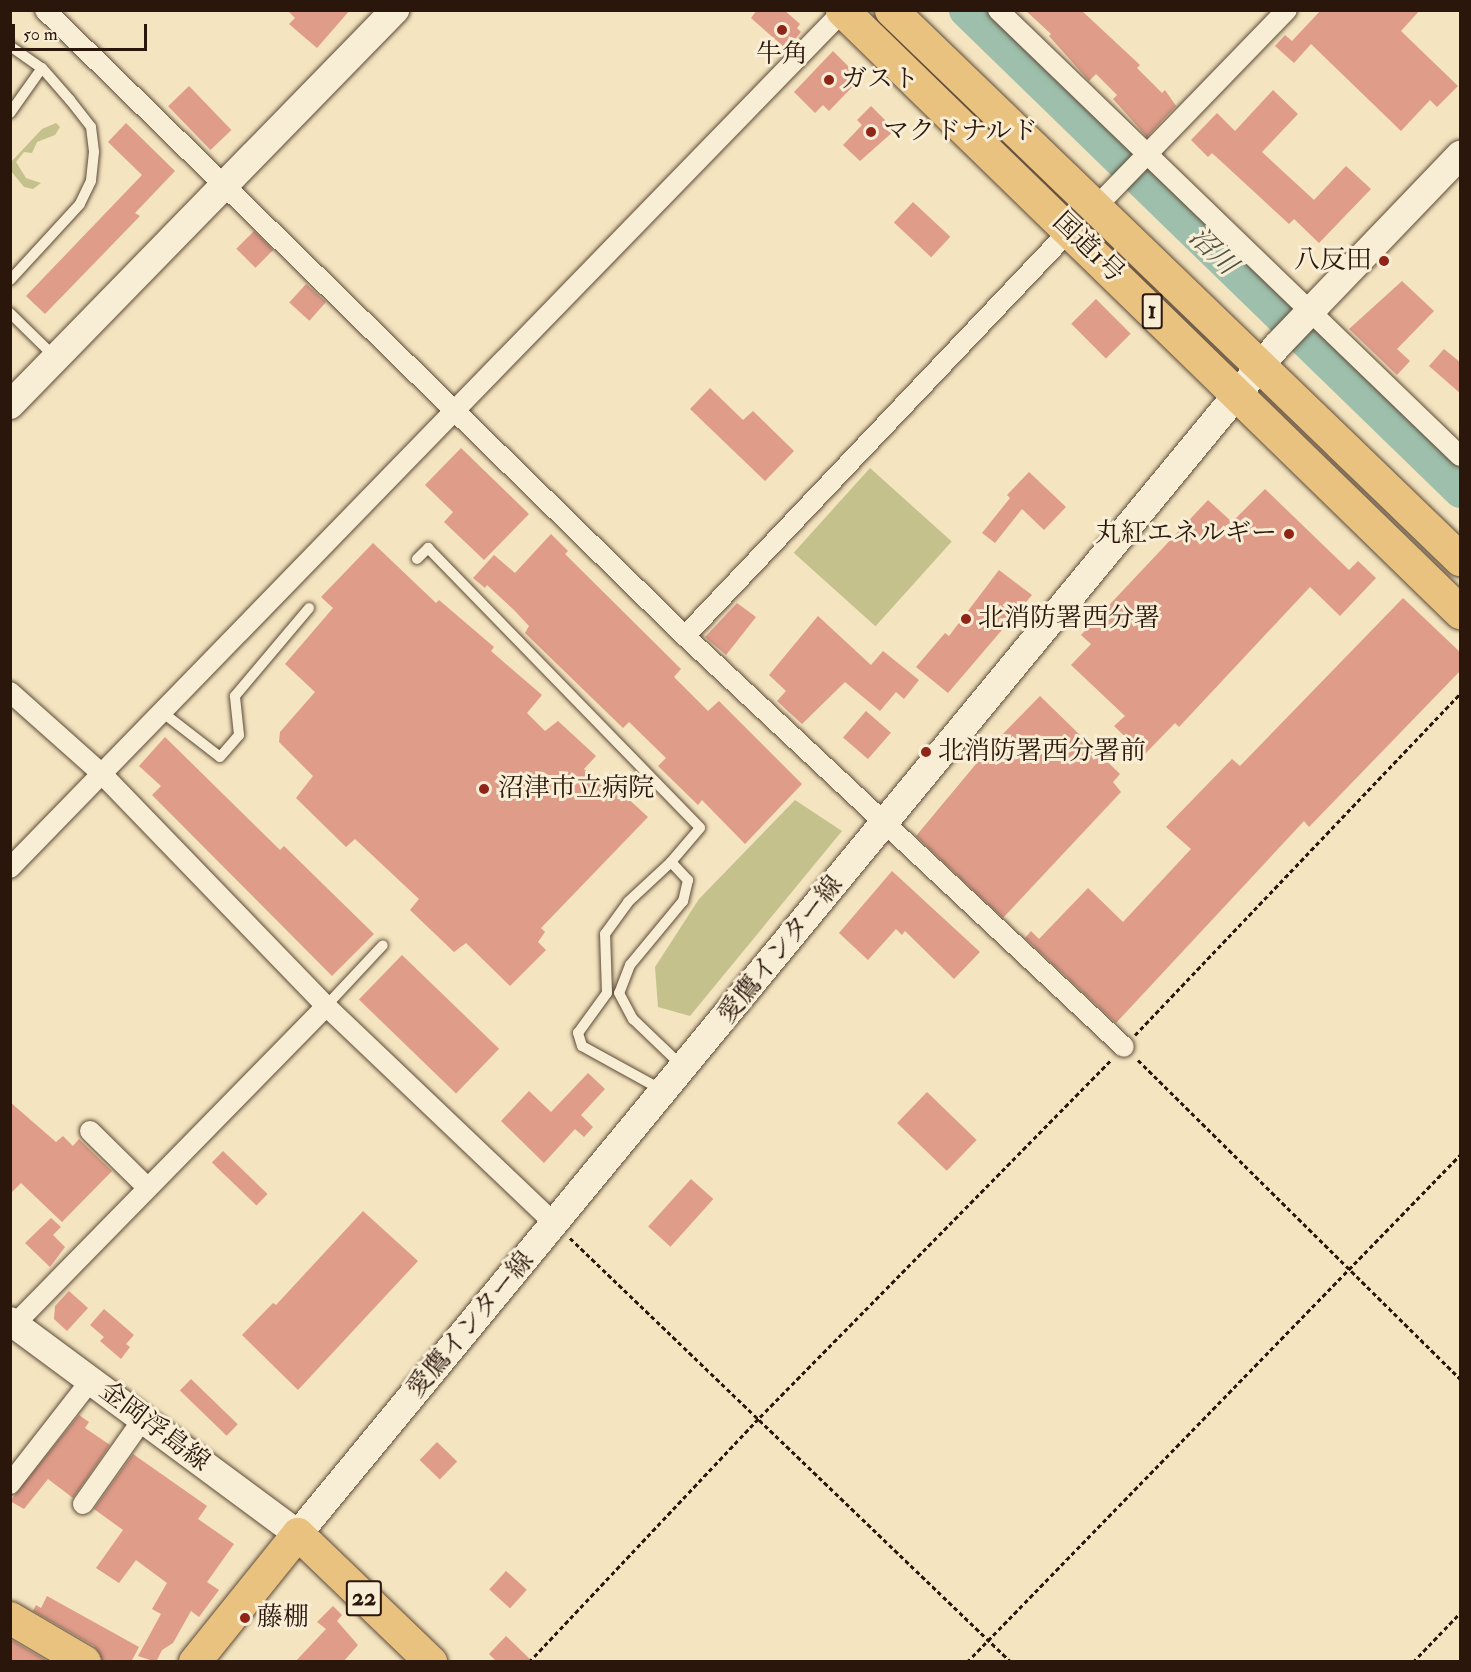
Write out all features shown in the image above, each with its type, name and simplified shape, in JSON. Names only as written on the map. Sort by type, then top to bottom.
[{"type":"highway","name":"国道1号","points":[[891,10],[1091,211],[1238,394],[1461,612]]},
{"type":"highway","name":"国道1号","points":[[843,11],[1269,356],[1461,559]]},
{"type":"main road","points":[[10,405],[395,10]]},
{"type":"main road","name":"愛鷹インター線","points":[[298,1534],[1269,356],[1461,155]]},
{"type":"main road","name":"金岡浮島線","points":[[13,1323],[298,1534]]},
{"type":"main road","points":[[195,1662],[298,1534]]},
{"type":"main road","name":"22","points":[[298,1534],[431,1662]]},
{"type":"main road","points":[[10,1618],[85,1662]]},
{"type":"street","points":[[45,10],[223,187],[685,636],[884,825],[1124,1047]]},
{"type":"street","points":[[998,10],[1145,160],[1461,456]]},
{"type":"street","points":[[685,636],[1091,211],[1145,160],[1287,10]]},
{"type":"street","points":[[10,868],[457,412],[843,11]]},
{"type":"street","points":[[10,692],[101,773],[326,1005],[555,1224]]},
{"type":"street","points":[[13,1323],[326,1005]]},
{"type":"street","points":[[90,1131],[148,1188]]},
{"type":"street","points":[[10,1484],[91,1380]]},
{"type":"street","points":[[83,1504],[143,1419]]},
{"type":"lane","points":[[10,46],[42,68],[91,127],[92,182],[80,204],[10,280]]},
{"type":"lane","points":[[10,112],[42,68]]},
{"type":"lane","points":[[10,313],[56,358]]},
{"type":"lane","points":[[417,559],[428,548],[700,828],[671,862],[628,902],[605,934],[607,993],[578,1033],[582,1046],[664,1091]]},
{"type":"lane","points":[[162,712],[220,757],[239,735],[235,696],[309,608]]},
{"type":"lane","points":[[671,862],[688,880],[683,901],[630,965],[620,993],[633,1019],[684,1068]]},
{"type":"lane","points":[[326,1005],[383,945]]},
{"type":"path","points":[[529,1662],[760,1418],[1124,1047],[1461,694]]},
{"type":"path","points":[[1124,1047],[1347,1270],[1461,1379]]},
{"type":"path","points":[[967,1662],[1461,1155]]},
{"type":"path","points":[[555,1224],[760,1418],[1011,1662]]},
{"type":"path","points":[[1413,1662],[1461,1613]]},
{"type":"shaded area","points":[[56,123],[60,127],[55,135],[37,142],[32,153],[24,152],[16,162],[26,178],[41,183],[33,189],[24,187],[11,171],[11,162],[42,129]]},
{"type":"shaded area","points":[[870,468],[952,542],[875,626],[794,553]]},
{"type":"shaded area","points":[[795,800],[842,831],[690,1016],[658,1007],[655,967],[699,899]]},
{"type":"building","points":[[287,10],[350,10],[317,48],[289,24],[295,18]]},
{"type":"building","name":"牛角","points":[[757,10],[784,10],[800,24],[797,28],[801,32],[786,49],[751,18]]},
{"type":"building","points":[[1025,10],[1081,10],[1140,65],[1137,68],[1162,93],[1165,90],[1176,106],[1147,137],[1113,99],[1117,95],[1096,74],[1089,81],[1049,36],[1051,34]]},
{"type":"building","points":[[1321,10],[1420,10],[1401,31],[1458,86],[1437,107],[1430,100],[1401,131],[1311,44],[1294,63],[1275,46],[1285,35],[1292,41]]},
{"type":"building","name":"ガスト","points":[[833,51],[854,72],[850,77],[856,83],[829,111],[823,105],[815,113],[794,92]]},
{"type":"building","points":[[189,86],[231,130],[211,150],[168,106]]},
{"type":"building","points":[[1273,90],[1298,114],[1262,152],[1314,200],[1346,166],[1371,189],[1319,243],[1294,219],[1289,224],[1212,153],[1208,157],[1191,140],[1217,113],[1235,131]]},
{"type":"building","points":[[871,106],[895,130],[860,161],[843,145],[862,125],[857,120]]},
{"type":"building","points":[[126,123],[175,171],[135,213],[140,216],[45,314],[26,296],[142,175],[108,142]]},
{"type":"building","points":[[913,202],[950,237],[931,257],[894,222]]},
{"type":"building","points":[[254,231],[273,250],[255,268],[236,249]]},
{"type":"building","points":[[1402,281],[1434,311],[1397,349],[1410,361],[1397,375],[1349,329]]},
{"type":"building","points":[[306,284],[326,302],[309,321],[289,303]]},
{"type":"building","points":[[1096,299],[1131,334],[1106,358],[1071,324]]},
{"type":"building","points":[[1444,349],[1461,363],[1461,394],[1429,366]]},
{"type":"building","points":[[710,388],[743,420],[753,411],[794,451],[765,481],[690,409]]},
{"type":"building","points":[[461,448],[529,514],[484,560],[444,522],[453,512],[425,485]]},
{"type":"building","points":[[1029,472],[1066,507],[1044,530],[1022,509],[995,543],[982,533],[1010,498],[1007,495]]},
{"type":"building","points":[[1265,489],[1349,570],[1358,561],[1376,578],[1340,616],[1310,587],[1179,727],[1175,723],[1144,755],[1114,726],[1125,716],[1071,665],[1091,644],[1081,635],[1208,500],[1232,522]]},
{"type":"building","points":[[551,534],[568,551],[565,554],[681,669],[674,677],[708,711],[719,701],[802,784],[745,844],[702,800],[698,805],[658,766],[666,758],[629,722],[623,728],[525,633],[529,626],[514,610],[487,585],[485,588],[473,578],[494,555],[515,573]]},
{"type":"building","points":[[373,543],[436,603],[439,600],[494,647],[491,651],[542,695],[527,713],[545,731],[558,721],[596,756],[584,769],[604,788],[611,783],[648,817],[541,928],[545,932],[538,942],[546,950],[510,986],[466,943],[454,952],[410,910],[419,899],[355,839],[346,847],[296,798],[313,776],[279,742],[280,732],[315,692],[285,664],[333,608],[321,597]]},
{"type":"building","points":[[999,570],[1032,595],[948,693],[916,667],[945,633],[949,636]]},
{"type":"building","points":[[1403,598],[1461,653],[1461,670],[1309,827],[1304,821],[1116,1023],[1025,938],[1031,931],[1039,939],[1088,888],[1123,922],[1191,849],[1166,827],[1232,759],[1240,766]]},
{"type":"building","points":[[737,603],[756,617],[726,655],[705,637]]},
{"type":"building","points":[[818,616],[871,665],[883,651],[919,680],[904,699],[896,692],[880,711],[845,682],[802,724],[777,701],[786,691],[769,675]]},
{"type":"building","points":[[1040,696],[1120,774],[1113,782],[1121,792],[1003,918],[916,836],[991,746]]},
{"type":"building","points":[[866,711],[891,733],[868,759],[843,737]]},
{"type":"building","points":[[165,737],[280,850],[284,846],[374,934],[332,976],[152,795],[161,786],[139,766]]},
{"type":"building","points":[[892,871],[980,952],[954,979],[905,931],[902,935],[896,929],[868,960],[839,933]]},
{"type":"building","points":[[402,955],[499,1049],[456,1093],[359,1000]]},
{"type":"building","points":[[588,1073],[605,1089],[581,1115],[593,1127],[584,1137],[575,1129],[544,1163],[501,1121],[529,1091],[551,1112]]},
{"type":"building","points":[[927,1092],[977,1140],[947,1171],[897,1123]]},
{"type":"building","points":[[10,1102],[56,1142],[63,1136],[73,1146],[79,1139],[112,1171],[62,1222],[21,1183],[10,1194]]},
{"type":"building","points":[[223,1151],[268,1194],[256,1206],[212,1163]]},
{"type":"building","points":[[691,1179],[713,1199],[670,1247],[648,1227]]},
{"type":"building","points":[[363,1211],[418,1261],[298,1390],[242,1335],[273,1303],[276,1305]]},
{"type":"building","points":[[51,1218],[61,1227],[53,1235],[65,1247],[50,1267],[25,1243]]},
{"type":"building","points":[[69,1291],[88,1308],[67,1331],[54,1319],[55,1306]]},
{"type":"building","points":[[104,1309],[134,1335],[126,1344],[130,1347],[121,1359],[100,1341],[104,1337],[90,1325]]},
{"type":"building","points":[[191,1379],[238,1424],[227,1436],[180,1391]]},
{"type":"building","points":[[79,1415],[89,1422],[85,1428],[110,1445],[73,1498],[48,1479],[24,1509],[10,1501]]},
{"type":"building","points":[[437,1442],[457,1461],[440,1479],[420,1460]]},
{"type":"building","points":[[133,1454],[207,1506],[198,1519],[234,1544],[207,1582],[219,1590],[199,1617],[191,1611],[173,1643],[162,1650],[156,1662],[138,1656],[161,1614],[152,1609],[167,1583],[136,1560],[119,1583],[96,1568],[123,1530],[94,1509]]},
{"type":"building","points":[[506,1571],[527,1590],[510,1608],[489,1590]]},
{"type":"building","points":[[47,1596],[139,1647],[131,1662],[103,1662],[94,1646],[33,1611],[36,1605],[41,1608]]},
{"type":"building","points":[[333,1606],[342,1615],[337,1621],[358,1645],[343,1662],[295,1662],[326,1629],[317,1622]]},
{"type":"building","points":[[506,1636],[533,1662],[497,1662],[489,1654]]},
{"type":"building","points":[[10,1639],[49,1662],[10,1662]]},
{"type":"waterway","name":"沼川","points":[[965,10],[1460,491]]},
{"type":"place","name":"牛角","points":[[782,30]]},
{"type":"place","name":"ガスト","points":[[829,80]]},
{"type":"place","name":"マクドナルド","points":[[871,132]]},
{"type":"place","name":"八反田","points":[[1384,261]]},
{"type":"place","name":"丸紅エネルギー","points":[[1289,534]]},
{"type":"place","name":"北消防署西分署","points":[[966,619]]},
{"type":"place","name":"北消防署西分署前","points":[[926,752]]},
{"type":"place","name":"沼津市立病院","points":[[484,789]]},
{"type":"place","name":"藤棚","points":[[245,1618]]}]
